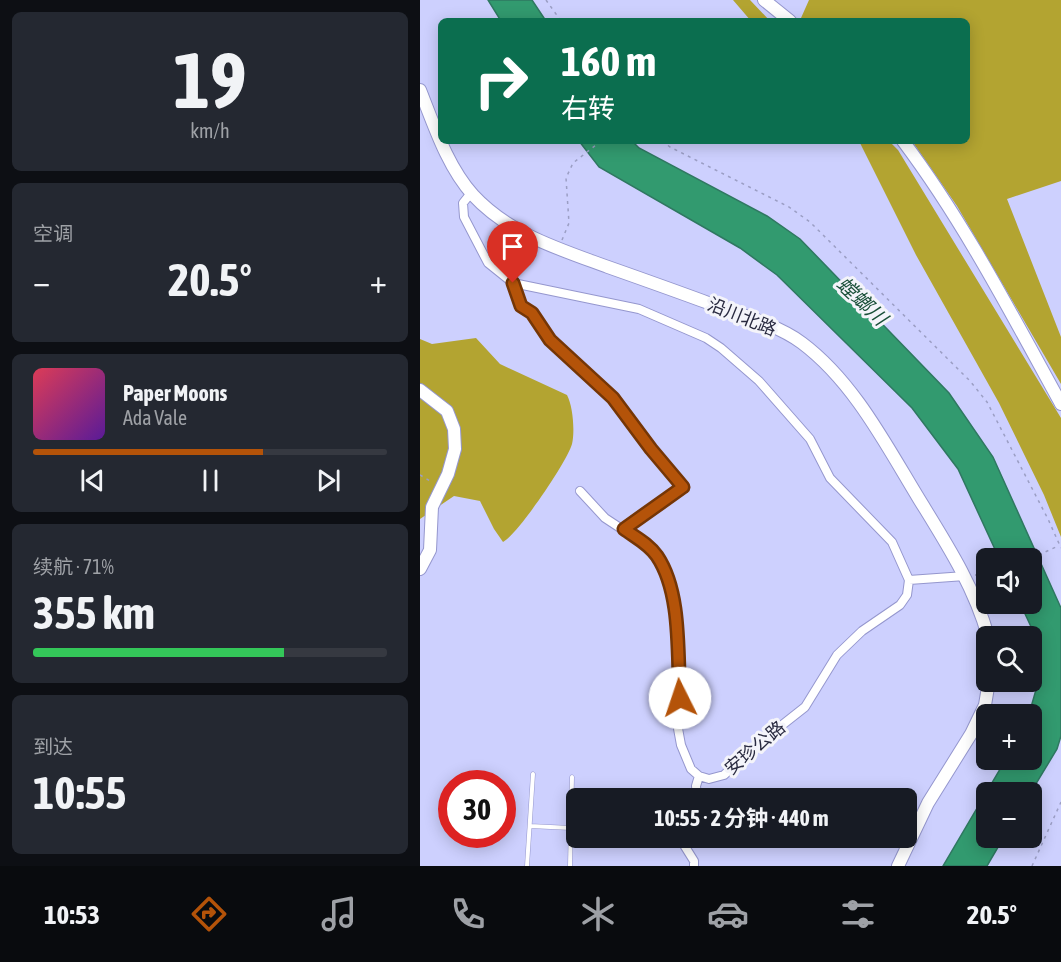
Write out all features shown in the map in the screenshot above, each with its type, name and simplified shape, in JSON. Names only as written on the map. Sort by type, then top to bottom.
[{"type":"main road","points":[[764,0],[786,18]]},
{"type":"main road","name":"沿川北路","points":[[420,90],[438,135]]},
{"type":"main road","name":"沿川北路","points":[[442,144],[471,193],[488,210],[520,233],[760,322],[801,343],[835,374],[866,413],[965,576],[985,626]]},
{"type":"main road","points":[[905,144],[934,184],[1006,304],[1061,404]]},
{"type":"main road","points":[[420,390],[447,411],[454,429],[455,449],[448,474],[432,507],[430,550],[420,569]]},
{"type":"main road","points":[[898,866],[928,803],[971,734],[985,705],[987,692]]},
{"type":"street","points":[[471,193],[463,203],[464,218],[488,263],[513,283],[639,309],[706,338],[759,381],[810,439],[830,478],[892,542],[909,580],[965,576]]},
{"type":"street","points":[[513,283],[521,306],[532,313],[550,340],[613,398],[683,487],[624,529]]},
{"type":"street","name":"安珍公路","points":[[580,491],[605,518],[649,547],[657,556],[667,576],[675,612],[680,698],[677,723],[681,745],[691,769],[699,776],[709,779],[724,775],[758,744],[805,707],[837,655],[862,631],[900,605],[907,595],[909,580]]},
{"type":"street","points":[[696,788],[699,776]]},
{"type":"street","points":[[686,848],[694,861],[694,866]]},
{"type":"lane","points":[[527,866],[533,774]]},
{"type":"lane","points":[[572,777],[572,788]]},
{"type":"lane","points":[[530,826],[566,828]]},
{"type":"lane","points":[[570,848],[570,866]]},
{"type":"path","points":[[546,0],[559,18]]},
{"type":"path","points":[[558,249],[569,223],[566,178],[573,164],[597,144]]},
{"type":"path","points":[[668,144],[789,207],[810,222],[970,381],[997,419],[1060,547],[1042,553]]},
{"type":"path","points":[[420,475],[443,485]]},
{"type":"path","points":[[965,576],[976,576]]},
{"type":"path","points":[[1032,866],[1061,802]]},
{"type":"shaded area","points":[[488,0],[532,0],[544,18],[499,18]]},
{"type":"shaded area","points":[[733,0],[750,0],[767,18],[748,18]]},
{"type":"shaded area","points":[[809,0],[1061,0],[1061,181],[1007,199],[1061,337],[1061,384],[957,206],[914,144],[970,144],[970,18],[801,18]]},
{"type":"shaded area","points":[[581,144],[635,144],[767,216],[800,239],[949,393],[993,457],[1034,548],[994,548],[958,469],[912,408],[777,275],[740,248],[599,167]]},
{"type":"shaded area","points":[[860,144],[892,144],[898,150],[1061,418],[1061,537],[1044,495],[999,403],[916,255]]},
{"type":"shaded area","points":[[476,338],[500,364],[567,395],[572,412],[573,439],[568,453],[530,512],[503,542],[480,501],[454,496],[420,519],[420,339],[432,344]]},
{"type":"shaded area","points":[[1042,566],[1061,608],[1061,736],[1057,749],[1037,782],[992,782],[1000,770],[1042,770],[1042,704],[1032,704],[1035,692],[1042,692],[1042,626],[1031,626],[1025,614],[1042,614]]},
{"type":"shaded area","points":[[976,810],[976,848],[998,848],[987,866],[943,866]]},
{"type":"route","points":[[513,283],[521,306],[532,313],[550,340],[613,398],[683,487],[624,529],[649,547],[657,556],[667,576],[674,602],[680,698]]},
{"type":"water label","name":"螳螂川","points":[[862,301]]}]
